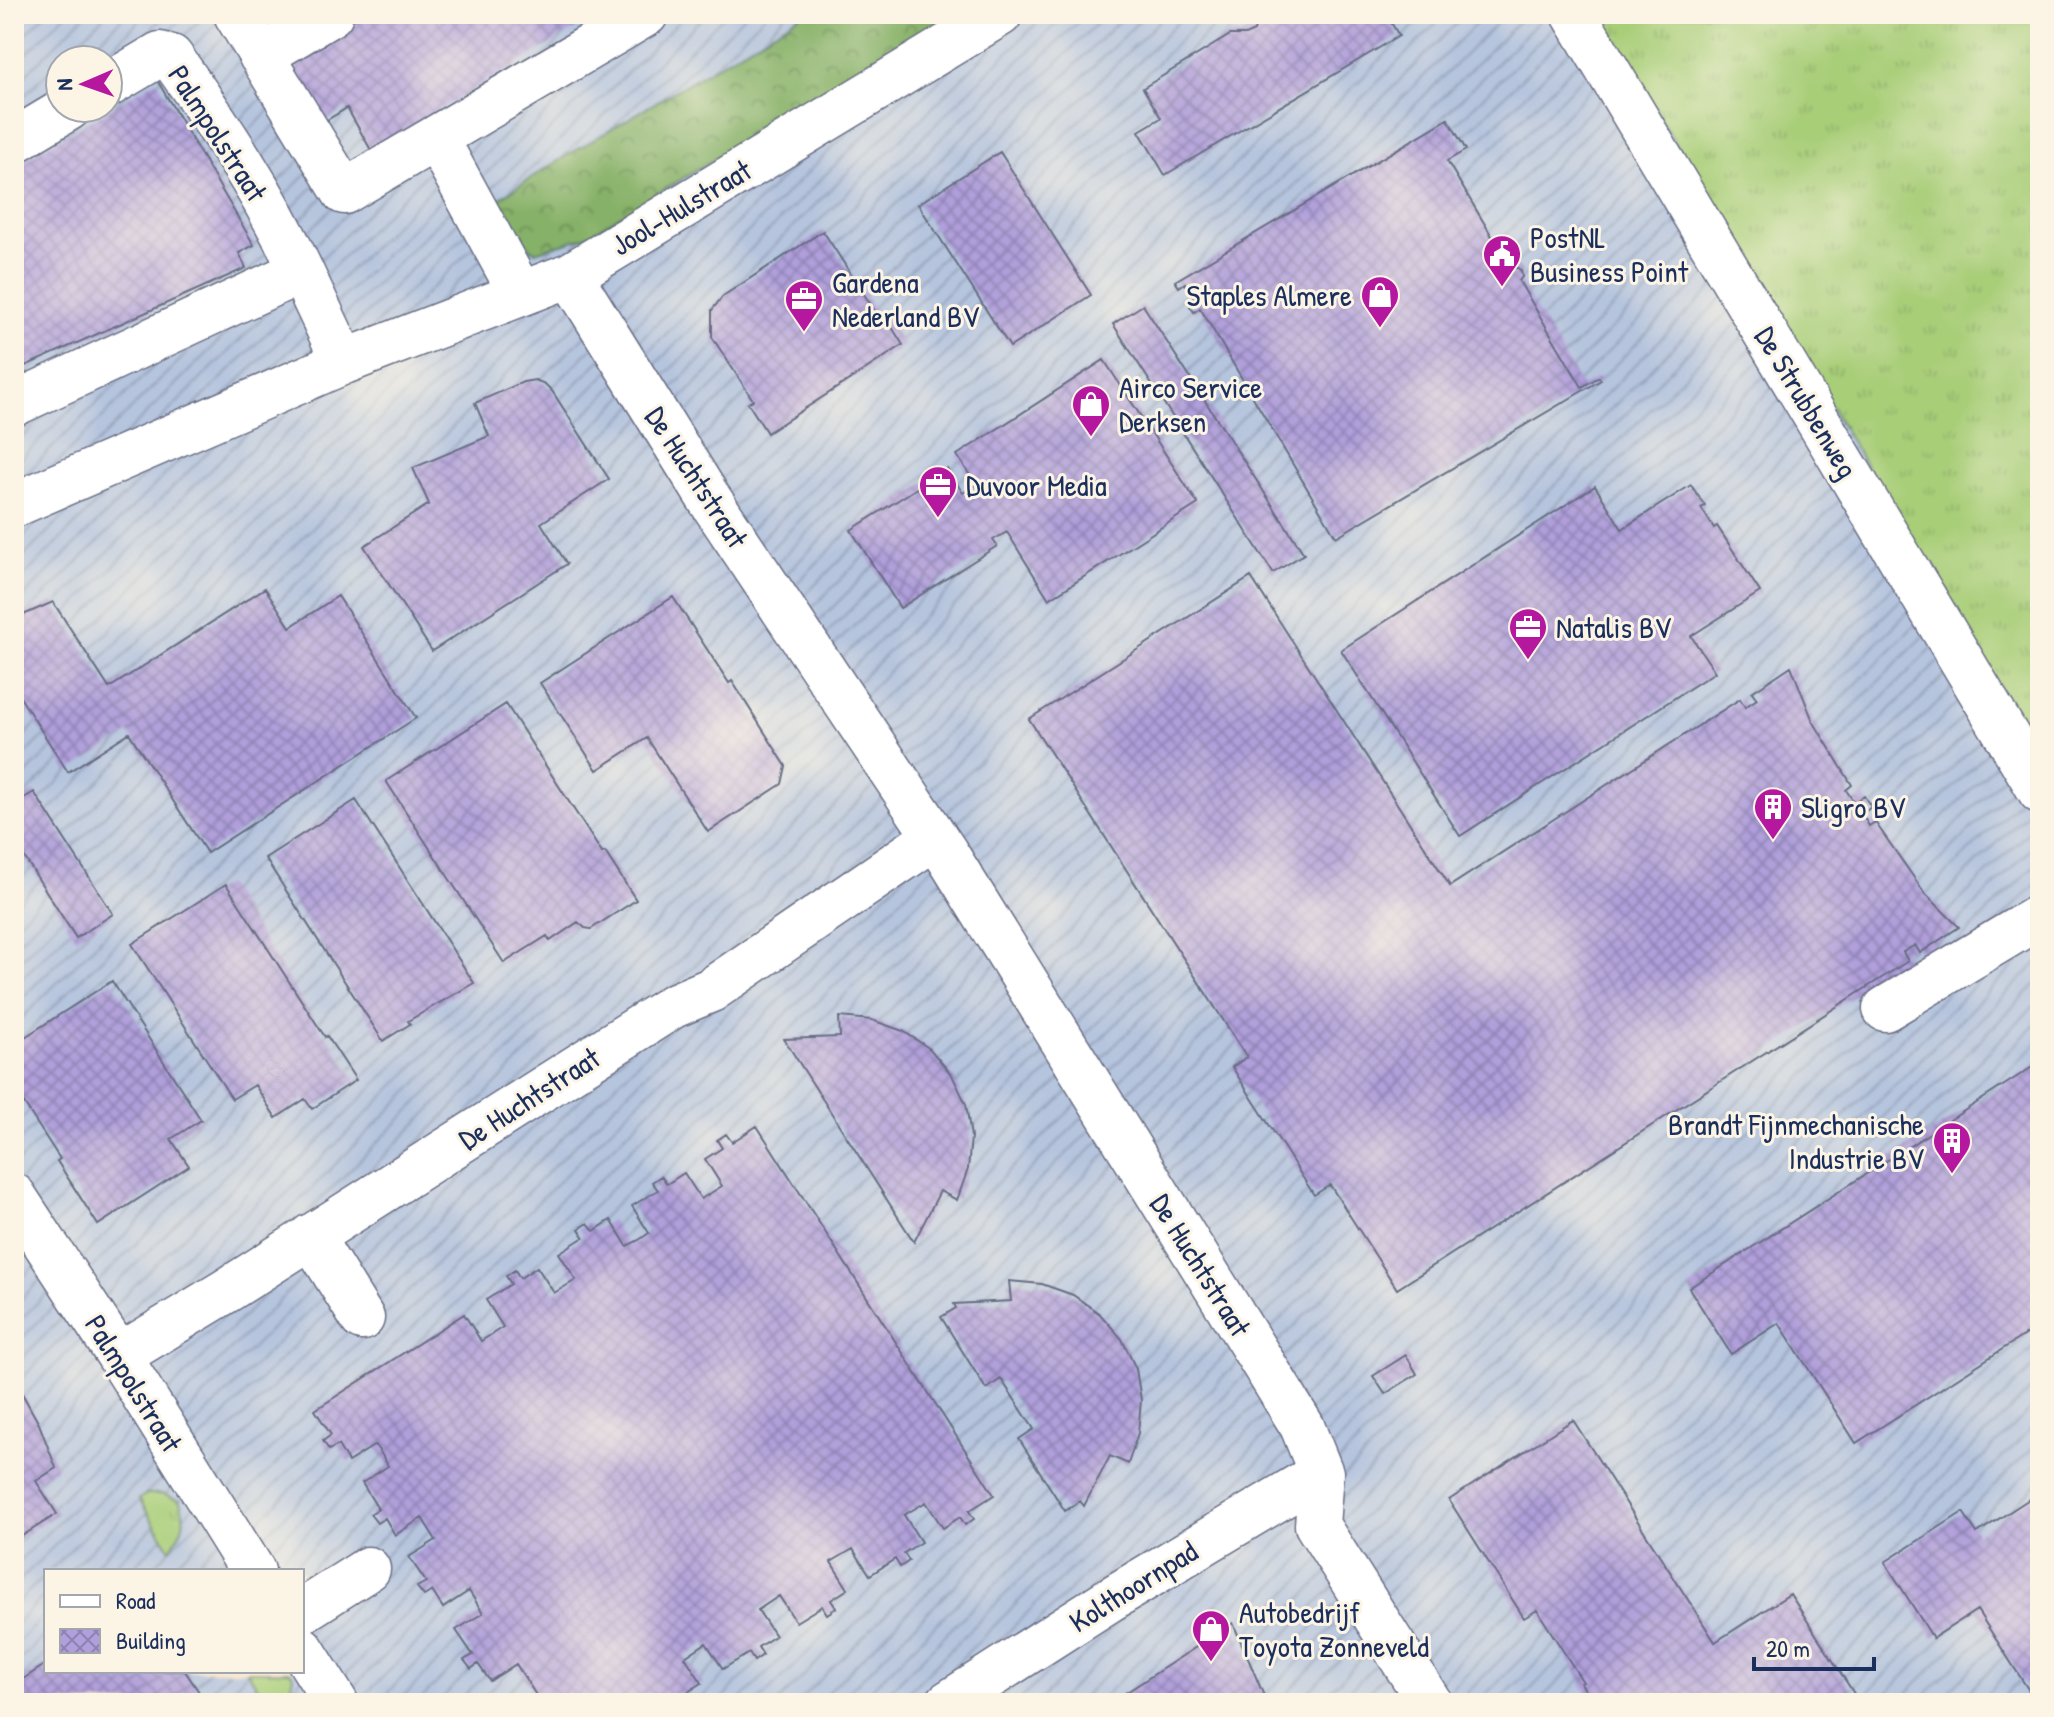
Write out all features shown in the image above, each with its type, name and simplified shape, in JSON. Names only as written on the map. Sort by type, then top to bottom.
[{"type":"street","points":[[236,14],[344,192],[646,14]]},
{"type":"street","points":[[261,56],[331,14]]},
{"type":"street","name":"Jool-Hulstraat","points":[[14,505],[344,362],[570,275],[1000,14]]},
{"type":"street","name":"De Strubbenweg","points":[[1574,14],[2040,791]]},
{"type":"street","name":"Palmpolstraat","points":[[124,75],[160,54],[171,57],[222,130],[286,239],[301,271]]},
{"type":"street","points":[[14,141],[44,123]]},
{"type":"street","points":[[436,138],[521,294]]},
{"type":"street","points":[[14,404],[301,271],[344,362]]},
{"type":"street","name":"De Huchtstraat","points":[[570,275],[708,497],[935,837],[1302,1426],[1321,1473],[1317,1525],[1430,1703]]},
{"type":"street","name":"De Huchtstraat","points":[[119,1356],[673,1006],[711,990],[935,837]]},
{"type":"street","points":[[1885,1009],[2040,916]]},
{"type":"street","name":"Palmpolstraat","points":[[14,1196],[119,1356],[252,1569]]},
{"type":"street","points":[[311,1236],[362,1318]]},
{"type":"street","name":"Kolthoornpad","points":[[948,1703],[1109,1600],[1321,1473]]},
{"type":"street","points":[[304,1610],[368,1569]]},
{"type":"street","points":[[304,1652],[336,1703]]},
{"type":"shaded area","points":[[14,14],[1721,14],[2040,529],[2040,1703],[14,1703]]},
{"type":"green space","points":[[803,14],[958,14],[585,237],[535,252],[517,236],[493,203],[543,170]]},
{"type":"green space","points":[[1599,14],[2040,14],[2040,761]]},
{"type":"green space","points":[[147,1494],[163,1494],[179,1500],[183,1525],[170,1549],[139,1499]]},
{"type":"green space","points":[[248,1673],[291,1673],[287,1703],[268,1703]]},
{"type":"building","points":[[363,14],[601,14],[371,150],[347,108],[322,123],[285,60]]},
{"type":"building","points":[[1278,14],[1386,14],[1399,36],[1165,175],[1139,131],[1161,118],[1143,88],[1230,35],[1245,35],[1254,31],[1257,21],[1268,22]]},
{"type":"building","points":[[157,80],[254,245],[239,253],[246,268],[14,371],[14,166],[84,124],[124,124],[124,100]]},
{"type":"building","points":[[1448,119],[1466,150],[1447,161],[1511,268],[1521,271],[1519,281],[1582,387],[1599,377],[1601,380],[1336,537],[1200,308],[1194,312],[1190,306],[1197,302],[1185,283],[1179,287],[1175,281]]},
{"type":"building","name":"Gardena Nederland BV","points":[[1000,152],[1091,295],[1010,347],[918,204]]},
{"type":"building","name":"Gardena Nederland BV","points":[[823,231],[880,319],[885,316],[903,345],[767,433],[748,403],[753,400],[712,337],[712,310],[723,296]]},
{"type":"building","points":[[1143,305],[1304,554],[1273,573],[1113,324]]},
{"type":"building","points":[[1104,360],[1198,504],[1049,599],[1007,532],[993,540],[997,546],[900,608],[851,530],[947,469],[963,493],[976,485],[957,455]]},
{"type":"building","points":[[535,380],[552,391],[609,479],[541,523],[567,564],[432,651],[364,546],[429,504],[413,468],[489,436],[475,403],[523,382]]},
{"type":"building","name":"Natalis BV","points":[[1691,485],[1705,506],[1701,508],[1714,528],[1717,526],[1760,592],[1691,636],[1715,672],[1460,836],[1341,650],[1595,486],[1622,529]]},
{"type":"building","points":[[1251,577],[1450,886],[1740,699],[1745,707],[1757,699],[1752,692],[1791,666],[1813,721],[1852,785],[1846,790],[1854,802],[1864,796],[1871,807],[1862,814],[1869,826],[1875,822],[1924,892],[1959,927],[1920,953],[1915,945],[1903,952],[1908,961],[1397,1289],[1330,1185],[1314,1195],[1232,1067],[1247,1057],[1029,719]]},
{"type":"building","points":[[265,588],[290,627],[338,596],[416,718],[207,853],[129,733],[68,772],[14,688],[14,619],[53,602],[109,688]]},
{"type":"building","points":[[673,597],[786,766],[782,784],[708,832],[647,738],[597,770],[540,683]]},
{"type":"building","points":[[506,704],[636,900],[591,929],[578,922],[550,941],[547,936],[504,963],[386,781]]},
{"type":"building","points":[[34,792],[113,914],[76,938],[14,841],[14,804]]},
{"type":"building","points":[[356,800],[474,983],[408,1021],[410,1024],[383,1041],[265,858]]},
{"type":"building","points":[[226,884],[356,1080],[312,1109],[305,1099],[276,1118],[255,1085],[232,1099],[132,944]]},
{"type":"building","points":[[112,981],[201,1120],[171,1139],[189,1166],[98,1225],[14,1088],[14,1044]]},
{"type":"building","points":[[839,1017],[872,1020],[903,1031],[930,1049],[952,1075],[966,1104],[971,1137],[968,1169],[957,1200],[940,1191],[914,1242],[784,1039],[840,1037]]},
{"type":"building","name":"Brandt Fijnmechanische Industrie BV","points":[[2040,1062],[2040,1325],[1856,1443],[1779,1323],[1731,1354],[1689,1288]]},
{"type":"building","points":[[757,1126],[994,1495],[969,1511],[974,1519],[965,1525],[960,1517],[943,1528],[926,1502],[904,1515],[921,1542],[904,1553],[909,1561],[900,1567],[895,1559],[870,1575],[853,1549],[831,1562],[848,1589],[831,1600],[836,1608],[827,1614],[822,1606],[796,1622],[779,1596],[758,1610],[775,1636],[758,1647],[763,1655],[754,1661],[749,1653],[723,1669],[706,1643],[685,1657],[702,1683],[670,1703],[541,1703],[516,1664],[490,1681],[478,1664],[471,1669],[464,1660],[473,1655],[456,1630],[483,1613],[469,1591],[443,1608],[432,1591],[424,1596],[417,1587],[426,1582],[409,1557],[436,1540],[422,1518],[395,1535],[385,1518],[377,1523],[370,1514],[378,1509],[362,1483],[388,1466],[382,1455],[375,1445],[348,1462],[338,1445],[329,1450],[323,1441],[331,1435],[315,1410],[464,1314],[481,1341],[503,1327],[486,1300],[511,1284],[506,1276],[515,1270],[520,1278],[537,1267],[554,1293],[576,1280],[559,1253],[584,1237],[579,1229],[588,1223],[594,1231],[611,1220],[627,1246],[639,1240],[649,1233],[632,1206],[658,1190],[652,1182],[661,1176],[667,1184],[684,1173],[701,1199],[722,1186],[705,1159],[722,1148],[717,1140],[726,1134],[732,1142]]},
{"type":"building","points":[[1009,1281],[1042,1284],[1073,1295],[1100,1314],[1122,1339],[1136,1369],[1141,1400],[1138,1433],[1128,1464],[1110,1456],[1084,1506],[1080,1501],[1065,1511],[1019,1439],[1034,1429],[1001,1379],[986,1389],[941,1317],[956,1308],[954,1304],[1011,1301]]},
{"type":"building","points":[[1406,1355],[1417,1374],[1385,1394],[1373,1376]]},
{"type":"building","points":[[14,1379],[39,1424],[56,1468],[36,1481],[57,1514],[14,1541]]},
{"type":"building","points":[[1573,1420],[1715,1642],[1790,1594],[1860,1703],[1589,1703],[1583,1682],[1537,1610],[1524,1618],[1449,1500]]},
{"type":"building","points":[[2040,1492],[2040,1703],[2037,1703],[1977,1610],[1933,1638],[1885,1562],[1963,1512],[1977,1533]]},
{"type":"building","name":"Autobedrijf Toyota Zonneveld","points":[[1233,1623],[1267,1703],[1110,1703]]},
{"type":"building","points":[[44,1665],[44,1673],[186,1673],[201,1695],[189,1703],[14,1703],[14,1685]]},
{"type":"place","name":"PostNL Business Point","points":[[1502,288]]},
{"type":"place","name":"Staples Almere","points":[[1380,329]]},
{"type":"place","name":"Gardena Nederland BV","points":[[804,333]]},
{"type":"place","name":"Airco Service Derksen","points":[[1091,438]]},
{"type":"place","name":"Duvoor Media","points":[[938,519]]},
{"type":"place","name":"Natalis BV","points":[[1528,661]]},
{"type":"place","name":"Sligro BV","points":[[1773,841]]},
{"type":"place","name":"Brandt Fijnmechanische Industrie BV","points":[[1952,1175]]},
{"type":"place","name":"Autobedrijf Toyota Zonneveld","points":[[1211,1663]]}]
